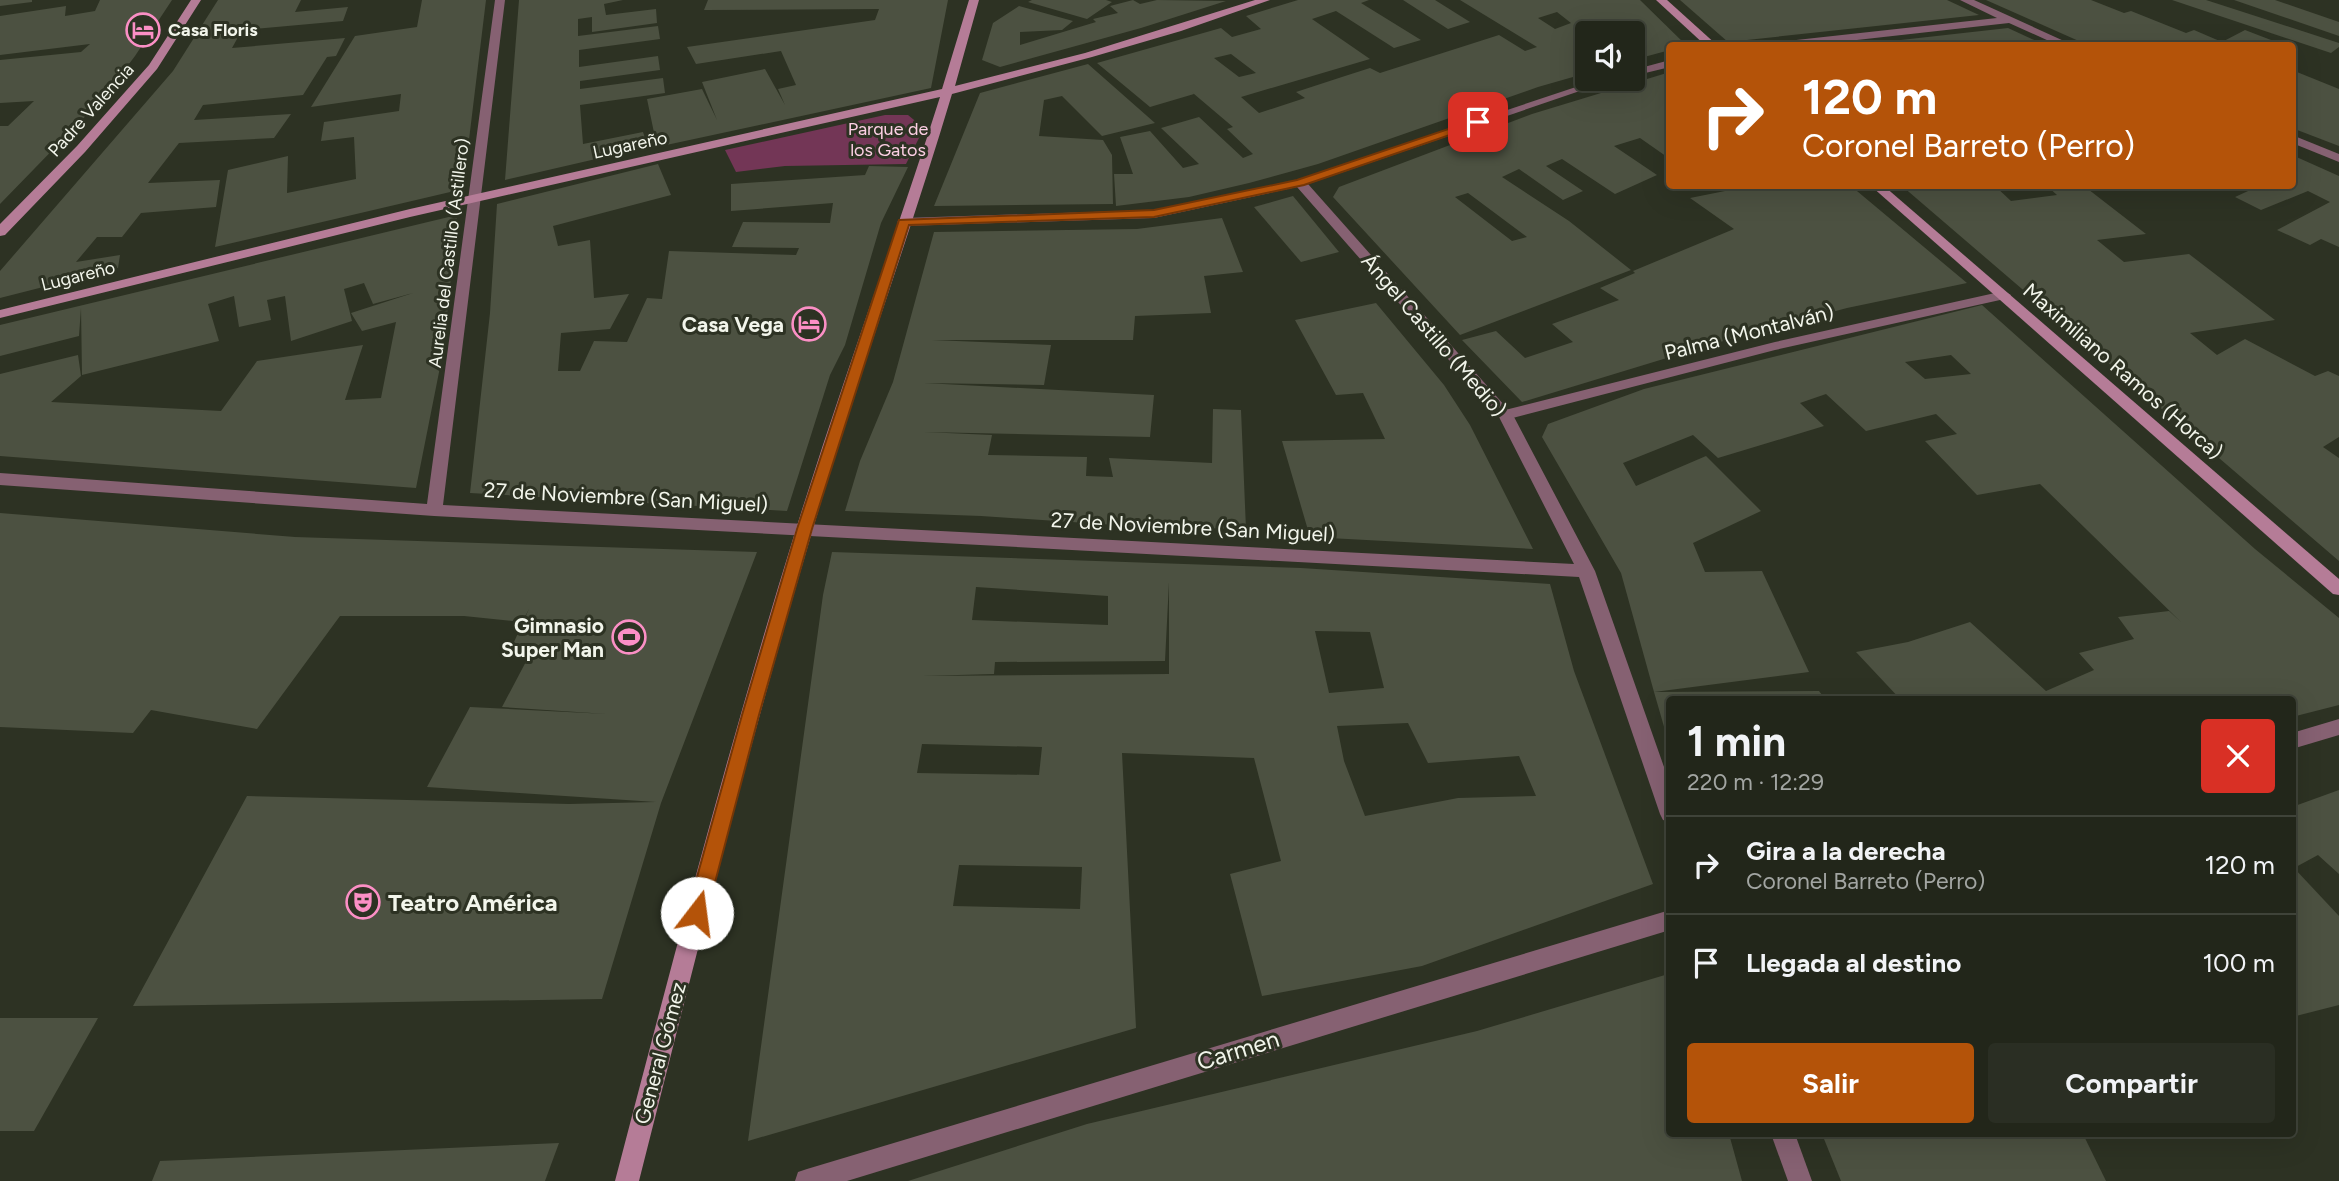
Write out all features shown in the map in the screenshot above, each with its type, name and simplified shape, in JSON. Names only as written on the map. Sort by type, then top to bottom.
[{"type":"street","name":"Padre Valencia","points":[[0,232],[81,149],[153,67],[196,0]]},
{"type":"street","name":"Aurelia del Castillo (Astillero)","points":[[434,510],[500,0]]},
{"type":"street","name":"General Gómez","points":[[627,1181],[750,715],[805,529],[948,94],[974,0]]},
{"type":"street","name":"Lugareño","points":[[0,314],[476,197],[948,94],[1220,16],[1265,0]]},
{"type":"street","points":[[1661,0],[1708,42]]},
{"type":"street","points":[[1965,0],[2060,42]]},
{"type":"street","points":[[1805,42],[2008,20]]},
{"type":"street","points":[[1645,69],[1666,64]]},
{"type":"street","points":[[904,222],[1154,214],[1300,183],[1575,91]]},
{"type":"street","points":[[894,105],[929,111],[939,122]]},
{"type":"street","points":[[2296,140],[2339,158]]},
{"type":"street","name":"Ángel Castillo (Medio)","points":[[1300,183],[1505,415],[1586,571],[1666,802]]},
{"type":"street","name":"Maximiliano Ramos (Horca)","points":[[1880,189],[2339,589]]},
{"type":"street","name":"Palma (Montalván)","points":[[1505,415],[1775,346],[2004,295]]},
{"type":"street","name":"27 de Noviembre (San Miguel)","points":[[0,479],[434,510],[1586,571]]},
{"type":"street","points":[[2296,740],[2339,727]]},
{"type":"street","name":"Carmen","points":[[807,1181],[1666,921]]},
{"type":"street","points":[[1784,1137],[1800,1181]]},
{"type":"green space","name":"Parque de los Gatos","points":[[885,115],[908,115],[919,124],[920,136],[906,164],[785,166],[736,172],[725,150]]},
{"type":"building","points":[[0,0],[32,0],[32,2],[0,6]]},
{"type":"building","points":[[100,0],[172,0],[104,97],[0,204],[0,126],[8,126],[34,101],[0,103],[0,60],[81,52],[90,44],[0,55],[0,16],[66,6],[65,16],[95,11]]},
{"type":"building","points":[[218,0],[301,0],[295,12],[348,7],[343,21],[242,30],[232,48],[345,38],[336,56],[327,57],[303,95],[203,105],[194,120],[291,114],[274,138],[179,143],[148,183],[220,180],[216,207],[141,213],[122,237],[97,237],[76,262],[120,255],[118,268],[0,298],[0,271],[173,71]]},
{"type":"building","points":[[422,0],[486,0],[463,189],[215,247],[228,170],[288,156],[287,193],[356,179],[354,137],[321,141],[324,122],[399,111],[401,94],[311,107],[355,36],[417,27]]},
{"type":"building","points":[[519,0],[623,0],[604,4],[606,15],[656,9],[657,23],[592,32],[592,17],[578,19],[578,36],[658,26],[660,39],[579,50],[579,67],[658,56],[660,70],[580,81],[580,89],[663,78],[665,93],[580,105],[583,144],[643,132],[648,147],[505,180]]},
{"type":"building","points":[[708,0],[948,0],[931,88],[657,147],[647,99],[702,89],[717,120],[702,82],[765,69],[785,105],[778,89],[796,85],[781,51],[696,64],[687,47],[875,20],[879,9],[704,10]]},
{"type":"building","points":[[1133,0],[1140,4],[1157,0],[1226,1],[1000,67],[982,60],[993,23],[1019,6],[1073,21],[1062,30],[1020,32],[1020,45],[1096,22],[1093,19],[1118,13],[1110,6]]},
{"type":"building","points":[[1298,0],[1369,0],[1361,3],[1421,40],[1394,48],[1336,11],[1312,19],[1370,59],[1241,97],[1259,113],[1305,98],[1296,92],[1345,76],[1370,68],[1380,73],[1499,35],[1525,51],[1537,47],[1460,0],[1640,0],[1683,42],[1666,42],[1666,51],[1645,57],[1645,21],[1575,21],[1575,76],[1318,164],[1189,197],[1116,206],[1114,174],[1133,174],[1120,137],[1150,131],[1183,168],[1199,164],[1161,128],[1199,117],[1243,158],[1253,154],[1227,129],[1233,127],[1187,88],[1194,94],[1150,107],[1097,63],[1221,28],[1232,37],[1261,29],[1246,16]],"holes":[[[1557,12],[1571,23],[1555,29],[1538,18]],[[1231,54],[1256,73],[1239,77],[1214,58]]]},
{"type":"building","points":[[1403,0],[1435,0],[1470,22],[1448,29]]},
{"type":"building","points":[[1680,0],[1947,0],[1979,15],[1728,42]]},
{"type":"building","points":[[1986,0],[2091,0],[2124,13],[2131,11],[2186,33],[2194,30],[2222,42],[2081,42]]},
{"type":"building","points":[[2172,0],[2206,0],[2339,43],[2339,47],[2331,53]]},
{"type":"building","points":[[2234,0],[2275,0],[2339,22],[2339,36]]},
{"type":"building","points":[[1028,2],[1112,2],[1087,19]]},
{"type":"building","points":[[2008,28],[2038,42],[1883,42]]},
{"type":"building","points":[[2245,30],[2276,42],[2222,42]]},
{"type":"building","points":[[1088,64],[1155,123],[1102,136],[1062,96],[1044,100],[1039,136],[1103,140],[1112,155],[1113,204],[934,206],[980,93]]},
{"type":"building","points":[[2296,72],[2339,89],[2339,146],[2296,130]]},
{"type":"building","points":[[1666,73],[1666,156],[1640,138],[1614,146],[1657,175],[1615,194],[1562,159],[1546,166],[1583,191],[1563,200],[1519,169],[1502,177],[1569,221],[1631,270],[1460,335],[1333,197],[1339,187],[1532,114],[1608,91],[1645,91],[1645,80]],"holes":[[[1468,193],[1527,237],[1512,241],[1455,197]]]},
{"type":"building","points":[[2296,157],[2339,176],[2339,247],[2321,239],[2310,245],[2277,230],[2330,202],[2308,191],[2261,210],[2235,197],[2252,189],[2296,189]]},
{"type":"building","points":[[658,164],[671,195],[553,226],[558,246],[590,240],[594,298],[629,294],[610,329],[561,333],[558,371],[580,371],[594,341],[627,342],[647,298],[662,299],[669,251],[796,255],[799,248],[732,247],[743,222],[830,223],[833,203],[731,211],[731,184],[865,175],[869,166],[908,167],[881,223],[845,345],[830,375],[787,511],[470,493],[490,313],[497,204]]},
{"type":"building","points":[[1735,189],[1855,189],[1967,283],[1847,308],[1716,343],[1522,402],[1462,340],[1496,331],[1525,358],[1573,342],[1552,324],[1619,300],[1600,288],[1635,273],[1633,271],[1734,229],[1690,198]]},
{"type":"building","points":[[1905,189],[1998,189],[2011,201],[2057,195],[2050,189],[2088,189],[2146,234],[2097,240],[2124,262],[2189,254],[2275,320],[2190,333],[2217,355],[2245,339],[2315,376],[2328,371],[2339,376],[2339,437],[2323,447],[2339,458],[2339,561]]},
{"type":"building","points":[[1293,196],[1339,252],[1301,262],[1254,207]]},
{"type":"building","points":[[457,215],[444,347],[416,488],[0,456],[0,374],[78,355],[81,376],[51,402],[221,411],[257,361],[363,345],[345,400],[381,398],[396,322],[362,331],[351,313],[413,293],[373,304],[364,283],[344,289],[352,321],[291,341],[285,296],[267,300],[271,320],[239,327],[234,296],[208,304],[219,341],[82,375],[81,308],[79,336],[0,356],[0,325]]},
{"type":"building","points":[[1222,218],[1243,272],[1204,276],[1211,313],[1135,316],[1133,340],[932,340],[1051,345],[1044,385],[924,383],[1154,395],[1150,437],[924,432],[992,435],[988,455],[1087,457],[1086,476],[1113,477],[1109,458],[1212,463],[1213,409],[1241,410],[1246,529],[1146,527],[981,516],[845,511],[860,461],[893,382],[934,232],[1137,229]]},
{"type":"building","points":[[1376,303],[1444,385],[1470,425],[1533,549],[1310,537],[1282,441],[1385,439],[1363,393],[1336,395],[1295,320]]},
{"type":"building","points":[[1982,305],[2255,549],[2339,618],[2339,705],[2296,716],[2296,696],[1897,696],[1856,652],[1908,642],[1970,622],[2046,691],[2094,670],[2079,653],[2134,639],[2118,617],[2169,611],[2181,622],[2040,484],[1977,495],[1925,441],[1957,434],[1936,414],[1866,431],[1826,394],[1800,403],[1824,426],[1718,458],[1693,435],[1623,463],[1636,486],[1706,456],[1761,511],[1693,543],[1705,572],[1762,571],[1809,672],[1654,692],[1621,573],[1542,437],[1548,424],[1644,389]],"holes":[[[1951,355],[1971,374],[1925,379],[1905,362]]]},
{"type":"building","points":[[0,513],[295,537],[757,552],[661,803],[602,999],[133,1006],[247,796],[569,804],[656,802],[427,787],[470,707],[607,714],[502,707],[530,654],[509,653],[529,609],[522,622],[464,616],[340,616],[257,729],[151,710],[133,733],[0,727]]},
{"type":"building","points":[[832,552],[1301,568],[1550,584],[1574,671],[1653,884],[1422,966],[1262,996],[1230,874],[1281,861],[1254,758],[1122,753],[1136,1028],[748,1141],[823,595]],"holes":[[[1169,582],[1169,674],[922,676],[994,674],[995,662],[1165,661]],[[976,587],[1108,596],[1108,625],[972,620]],[[1315,631],[1370,632],[1384,688],[1329,693]],[[1408,723],[1428,763],[1519,756],[1536,796],[1458,798],[1365,816],[1344,761],[1337,726]],[[922,744],[1042,747],[1039,775],[917,773]],[[959,865],[1082,867],[1080,909],[953,906]]]},
{"type":"building","points":[[1819,691],[1823,696],[1666,696],[1666,734],[1654,692]]},
{"type":"building","points":[[2339,790],[2339,874],[2318,855],[2296,867],[2296,806]]},
{"type":"building","points":[[2296,870],[2339,916],[2339,1005],[2296,1016]]},
{"type":"building","points":[[1665,975],[1666,1137],[1730,1137],[1742,1181],[908,1181],[1087,1124],[1477,1031]]},
{"type":"building","points":[[0,1018],[98,1018],[34,1131],[0,1131]]},
{"type":"building","points":[[1823,1137],[2084,1137],[2106,1181],[1841,1181]]},
{"type":"building","points":[[559,1143],[545,1181],[152,1181],[160,1161]]},
{"type":"place","name":"Casa Floris","points":[[143,30]]},
{"type":"place","name":"Casa Vega","points":[[809,324]]},
{"type":"place","name":"Gimnasio Super Man","points":[[629,637]]},
{"type":"place","name":"Teatro América","points":[[363,902]]},
{"type":"route","points":[[697,913],[750,715],[805,529],[904,222],[1154,214],[1300,183],[1478,122]]}]
